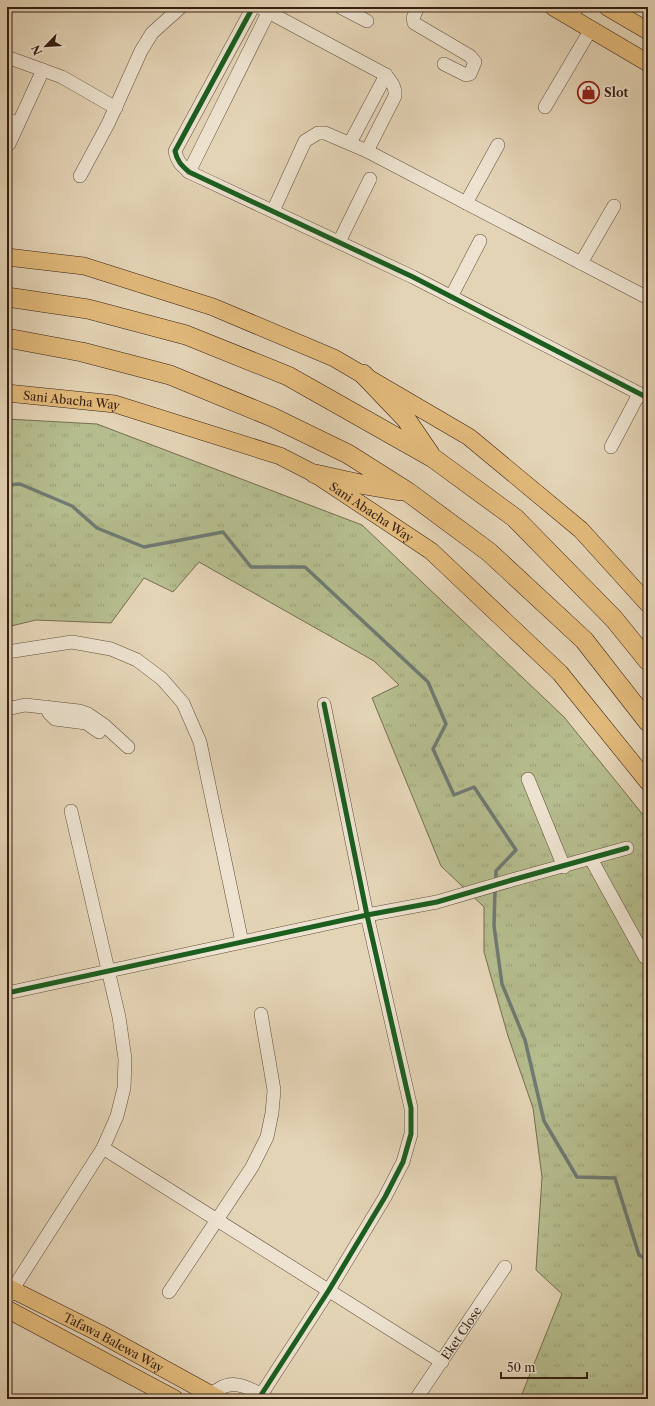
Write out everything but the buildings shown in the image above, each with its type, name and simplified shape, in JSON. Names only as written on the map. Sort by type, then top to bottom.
[{"type":"highway","points":[[7,297],[88,309],[186,335],[288,376],[433,458],[515,518],[614,619],[648,661]]},
{"type":"highway","points":[[7,338],[82,352],[170,375],[272,417],[341,451],[408,492],[489,552],[584,640],[648,722]]},
{"type":"highway","points":[[363,374],[406,419],[433,458]]},
{"type":"highway","points":[[315,474],[365,485],[408,492]]},
{"type":"main road","points":[[554,7],[574,12],[591,29],[648,63]]},
{"type":"main road","points":[[607,7],[648,31]]},
{"type":"main road","points":[[7,257],[84,266],[213,307],[334,358],[469,437],[581,530],[648,604]]},
{"type":"main road","name":"Sani Abacha Way","points":[[7,393],[115,404],[280,456],[315,474],[431,551],[560,673],[648,782]]},
{"type":"main road","name":"Tafawa Balewa Way","points":[[9,1291],[99,1333],[212,1397]]},
{"type":"main road","name":"Tafawa Balewa Way","points":[[7,1309],[175,1399]]},
{"type":"street","points":[[80,176],[116,108],[141,51],[157,29],[181,7]]},
{"type":"street","points":[[253,7],[175,151],[176,159],[189,172],[339,242],[451,297],[644,396],[611,447]]},
{"type":"street","points":[[340,7],[367,21]]},
{"type":"street","points":[[418,7],[413,18],[414,23],[470,56],[475,62],[470,74],[466,75],[444,64]]},
{"type":"street","points":[[189,172],[266,9],[386,75],[394,86],[396,91],[395,96],[367,151]]},
{"type":"street","points":[[545,107],[591,29]]},
{"type":"street","points":[[7,57],[62,77],[116,108]]},
{"type":"street","points":[[9,144],[12,122],[43,70]]},
{"type":"street","points":[[350,143],[386,75]]},
{"type":"street","points":[[273,211],[305,141],[318,133],[325,133],[367,151],[648,298]]},
{"type":"street","points":[[466,203],[498,145]]},
{"type":"street","points":[[339,242],[370,179]]},
{"type":"street","points":[[581,263],[614,206]]},
{"type":"street","points":[[451,297],[480,241]]},
{"type":"street","points":[[7,652],[72,642],[111,648],[137,660],[162,679],[183,703],[200,742],[242,942]]},
{"type":"street","points":[[212,1397],[222,1386],[232,1384],[245,1386],[264,1397],[385,1197],[403,1162],[411,1134],[411,1108],[367,915],[324,704]]},
{"type":"street","points":[[7,709],[25,705],[70,710],[88,714],[104,725],[128,747]]},
{"type":"street","points":[[47,707],[49,713],[55,720],[86,723],[105,735]]},
{"type":"street","points":[[528,779],[564,867]]},
{"type":"street","points":[[9,1291],[103,1148],[117,1116],[124,1088],[124,1052],[119,1017],[107,972],[71,811]]},
{"type":"street","points":[[7,993],[367,915],[437,902],[627,848]]},
{"type":"street","points":[[591,859],[645,956]]},
{"type":"street","points":[[169,1292],[252,1167],[267,1137],[272,1113],[274,1090],[261,1014]]},
{"type":"street","points":[[103,1148],[442,1362]]},
{"type":"street","name":"Eket Close","points":[[416,1399],[505,1267]]},
{"type":"green space","points":[[7,419],[97,424],[362,525],[564,717],[648,821],[648,1399],[520,1399],[562,1294],[536,1270],[542,1177],[533,1108],[508,1036],[484,952],[484,907],[441,866],[372,698],[399,685],[374,661],[199,562],[173,592],[144,578],[111,623],[36,620],[7,627]]},
{"type":"waterway","points":[[7,485],[20,484],[72,506],[97,528],[144,547],[223,532],[251,567],[305,567],[428,682],[446,724],[433,749],[454,795],[474,787],[516,850],[496,871],[496,882]]},
{"type":"waterway","points":[[495,888],[494,926],[502,984],[525,1040],[544,1121],[577,1177],[615,1178],[639,1255],[648,1260]]},
{"type":"cycle path","points":[[253,7],[175,151],[178,160],[189,172],[413,277],[648,398]]},
{"type":"cycle path","points":[[261,1395],[329,1290],[385,1197],[403,1162],[411,1134],[411,1108],[367,915],[324,704]]},
{"type":"cycle path","points":[[7,993],[367,915],[437,902],[627,848]]},
{"type":"place","name":"Slot","points":[[588,92]]}]
